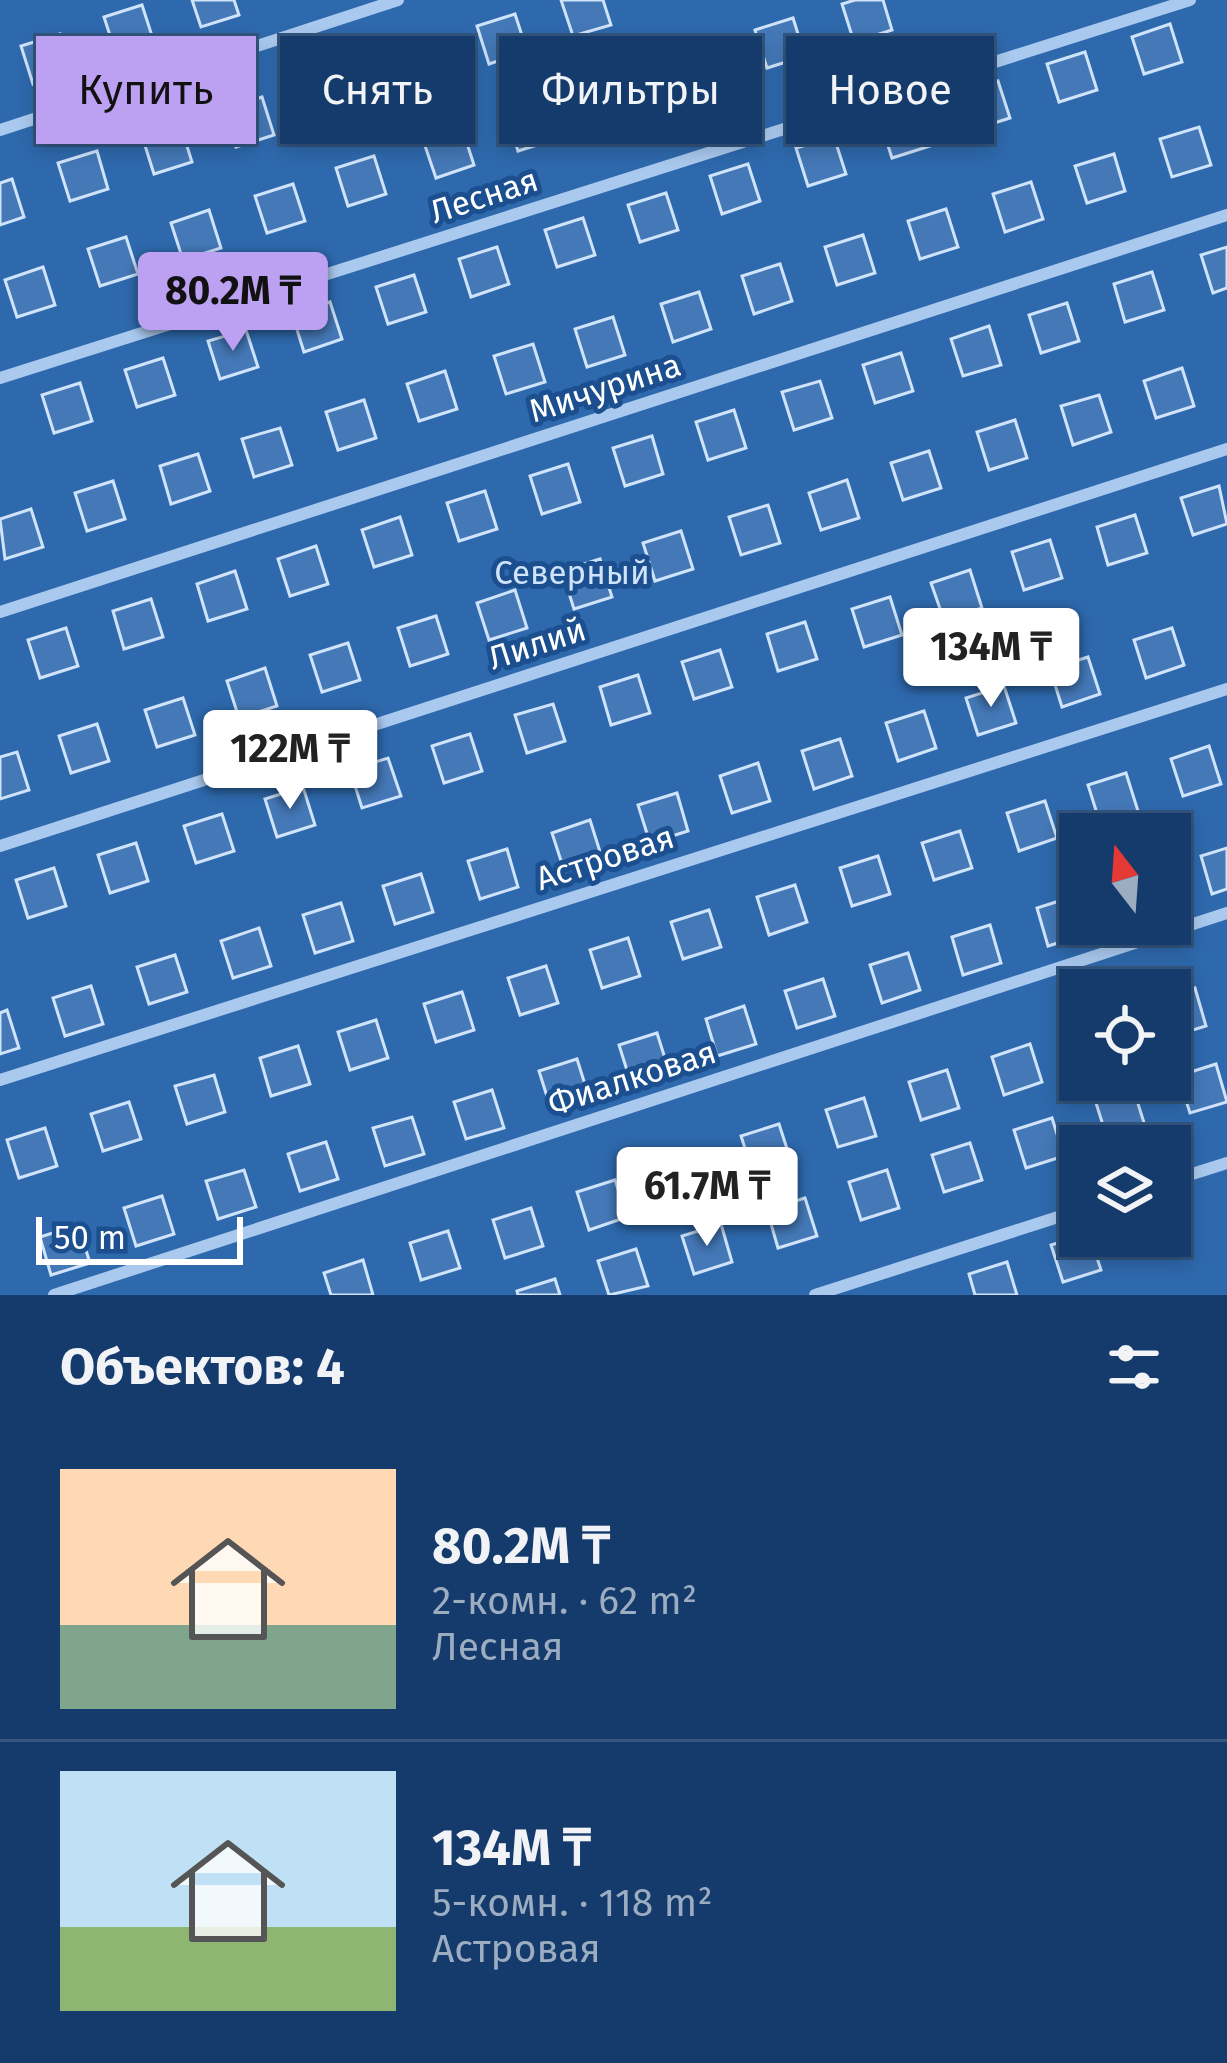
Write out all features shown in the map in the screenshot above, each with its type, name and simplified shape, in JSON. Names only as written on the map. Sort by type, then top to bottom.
[{"type":"street","points":[[0,130],[398,0]]},
{"type":"street","name":"Лесная","points":[[0,379],[1190,0]]},
{"type":"street","name":"Мичурина","points":[[0,612],[1227,214]]},
{"type":"street","name":"Лилий","points":[[0,846],[1227,449]]},
{"type":"street","name":"Астровая","points":[[0,1080],[1227,688]]},
{"type":"street","name":"Фиалковая","points":[[54,1295],[1227,913]]},
{"type":"street","points":[[1191,1174],[1227,1163]]},
{"type":"street","points":[[815,1295],[1059,1217]]},
{"type":"green space","name":"Северный","points":[[0,0],[1227,0],[1227,1295],[0,1295]]},
{"type":"building","points":[[192,0],[234,0],[239,15],[201,27]]},
{"type":"building","points":[[561,0],[603,0],[611,25],[573,36]]},
{"type":"building","points":[[883,0],[892,30],[852,36],[842,4]]},
{"type":"building","points":[[142,5],[152,36],[110,36],[104,17]]},
{"type":"building","points":[[515,14],[522,36],[499,36],[499,61],[489,64],[477,26]]},
{"type":"building","points":[[793,18],[799,36],[786,36],[786,62],[767,68],[762,36],[755,30]]},
{"type":"building","points":[[1170,24],[1182,62],[1144,74],[1132,37]]},
{"type":"building","points":[[36,41],[36,83],[33,84],[21,46]]},
{"type":"building","points":[[1085,52],[1097,90],[1059,102],[1047,64]]},
{"type":"building","points":[[998,81],[1010,118],[994,123],[994,82]]},
{"type":"building","points":[[262,97],[274,135],[256,141],[256,99]]},
{"type":"building","points":[[1199,127],[1211,165],[1172,177],[1160,139]]},
{"type":"building","points":[[145,144],[186,144],[192,162],[154,174]]},
{"type":"building","points":[[424,144],[467,144],[474,165],[436,178]]},
{"type":"building","points":[[836,144],[846,174],[808,186],[796,148]]},
{"type":"building","points":[[887,144],[929,144],[930,146],[892,158]]},
{"type":"building","points":[[97,151],[108,189],[70,201],[58,163]]},
{"type":"building","points":[[1114,154],[1125,191],[1087,203],[1075,166]]},
{"type":"building","points":[[374,156],[386,194],[348,206],[336,168]]},
{"type":"building","points":[[748,164],[760,201],[722,214],[710,176]]},
{"type":"building","points":[[12,179],[24,217],[0,225],[0,183]]},
{"type":"building","points":[[1031,182],[1043,219],[1005,232],[993,194]]},
{"type":"building","points":[[293,184],[305,221],[267,233],[255,196]]},
{"type":"building","points":[[666,193],[678,230],[640,242],[628,205]]},
{"type":"building","points":[[946,209],[958,247],[920,259],[908,221]]},
{"type":"building","points":[[209,210],[221,248],[183,260],[171,223]]},
{"type":"building","points":[[583,218],[595,255],[557,267],[545,230]]},
{"type":"building","points":[[863,235],[875,273],[837,285],[825,247]]},
{"type":"building","points":[[126,237],[138,274],[100,286],[88,249]]},
{"type":"building","points":[[497,247],[509,284],[471,297],[459,259]]},
{"type":"building","points":[[1227,247],[1227,288],[1213,293],[1201,255]]},
{"type":"building","points":[[780,264],[792,301],[754,314],[742,276]]},
{"type":"building","points":[[43,267],[55,305],[17,317],[5,280]]},
{"type":"building","points":[[1152,272],[1164,310],[1125,322],[1114,284]]},
{"type":"building","points":[[414,275],[426,312],[388,324],[376,287]]},
{"type":"building","points":[[699,292],[711,329],[673,342],[661,304]]},
{"type":"building","points":[[330,302],[342,339],[304,352],[292,314]]},
{"type":"building","points":[[1067,303],[1079,341],[1041,353],[1029,315]]},
{"type":"building","points":[[613,317],[625,355],[587,367],[575,329]]},
{"type":"building","points":[[989,326],[1001,365],[963,376],[951,339]]},
{"type":"building","points":[[246,330],[258,367],[220,379],[208,341]]},
{"type":"building","points":[[533,344],[545,382],[506,394],[494,356]]},
{"type":"building","points":[[901,353],[913,391],[875,403],[863,365]]},
{"type":"building","points":[[163,358],[175,395],[137,407],[125,370]]},
{"type":"building","points":[[1182,368],[1194,406],[1156,418],[1144,381]]},
{"type":"building","points":[[445,371],[457,409],[419,421],[407,384]]},
{"type":"building","points":[[820,381],[832,418],[794,430],[782,392]]},
{"type":"building","points":[[80,383],[92,421],[54,433],[42,395]]},
{"type":"building","points":[[1099,395],[1111,432],[1073,445],[1061,406]]},
{"type":"building","points":[[364,400],[376,438],[338,450],[326,412]]},
{"type":"building","points":[[734,410],[746,448],[708,460],[696,422]]},
{"type":"building","points":[[1015,420],[1027,458],[989,470],[977,432]]},
{"type":"building","points":[[280,428],[292,465],[254,477],[242,439]]},
{"type":"building","points":[[652,436],[663,474],[625,486],[613,448]]},
{"type":"building","points":[[929,451],[941,488],[903,500],[891,463]]},
{"type":"building","points":[[198,454],[210,491],[171,504],[160,466]]},
{"type":"building","points":[[568,464],[580,502],[542,514],[530,476]]},
{"type":"building","points":[[847,480],[859,518],[821,530],[809,493]]},
{"type":"building","points":[[113,481],[125,519],[87,531],[75,493]]},
{"type":"building","points":[[1219,486],[1227,524],[1193,535],[1181,498]]},
{"type":"building","points":[[485,491],[497,529],[459,541],[447,503]]},
{"type":"building","points":[[768,505],[780,543],[741,555],[729,517]]},
{"type":"building","points":[[31,509],[43,547],[5,559],[0,519]]},
{"type":"building","points":[[1135,515],[1147,553],[1108,565],[1097,527]]},
{"type":"building","points":[[400,517],[412,555],[374,567],[362,530]]},
{"type":"building","points":[[681,531],[693,569],[655,581],[643,543]]},
{"type":"building","points":[[1050,540],[1062,578],[1024,590],[1012,552]]},
{"type":"building","points":[[316,546],[328,584],[290,596],[278,559]]},
{"type":"building","points":[[600,559],[612,597],[574,609],[562,571]]},
{"type":"building","points":[[970,570],[982,608],[944,620],[931,583]]},
{"type":"building","points":[[235,571],[247,609],[208,621],[197,584]]},
{"type":"building","points":[[515,590],[527,628],[489,640],[477,603]]},
{"type":"building","points":[[890,597],[902,635],[864,647],[852,609]]},
{"type":"building","points":[[151,599],[163,637],[124,649],[113,611]]},
{"type":"building","points":[[436,616],[448,654],[410,666],[398,628]]},
{"type":"building","points":[[805,622],[817,659],[778,671],[767,634]]},
{"type":"building","points":[[66,628],[78,666],[40,678],[28,640]]},
{"type":"building","points":[[1172,628],[1184,665],[1146,678],[1134,640]]},
{"type":"building","points":[[348,643],[360,680],[322,692],[310,655]]},
{"type":"building","points":[[720,650],[732,687],[694,699],[682,662]]},
{"type":"building","points":[[1088,657],[1100,694],[1062,707],[1050,669]]},
{"type":"building","points":[[265,668],[277,706],[239,718],[227,681]]},
{"type":"building","points":[[638,675],[650,713],[611,725],[600,687]]},
{"type":"building","points":[[1004,686],[1016,723],[978,735],[966,698]]},
{"type":"building","points":[[183,698],[195,735],[157,747],[145,710]]},
{"type":"building","points":[[553,704],[565,741],[527,753],[515,715]]},
{"type":"building","points":[[924,711],[936,748],[898,761],[886,723]]},
{"type":"building","points":[[97,724],[109,761],[71,773],[59,736]]},
{"type":"building","points":[[470,734],[482,771],[444,783],[432,746]]},
{"type":"building","points":[[840,739],[852,776],[814,789],[802,751]]},
{"type":"building","points":[[1209,746],[1221,784],[1183,796],[1171,759]]},
{"type":"building","points":[[17,752],[29,790],[0,799],[0,757]]},
{"type":"building","points":[[388,758],[401,796],[362,808],[350,770]]},
{"type":"building","points":[[758,763],[770,801],[732,813],[720,776]]},
{"type":"building","points":[[1126,773],[1138,811],[1097,813],[1088,785]]},
{"type":"building","points":[[303,787],[315,825],[277,837],[265,799]]},
{"type":"building","points":[[677,793],[688,831],[650,843],[638,805]]},
{"type":"building","points":[[1045,801],[1057,838],[1019,851],[1007,813]]},
{"type":"building","points":[[222,814],[234,851],[196,863],[184,826]]},
{"type":"building","points":[[590,820],[602,858],[564,870],[552,833]]},
{"type":"building","points":[[960,831],[972,868],[934,880],[922,843]]},
{"type":"building","points":[[136,843],[148,881],[110,893],[98,855]]},
{"type":"building","points":[[1227,848],[1227,889],[1212,894],[1201,856]]},
{"type":"building","points":[[507,849],[518,887],[480,899],[468,861]]},
{"type":"building","points":[[878,856],[890,894],[852,906],[840,868]]},
{"type":"building","points":[[54,868],[66,906],[28,918],[16,880]]},
{"type":"building","points":[[421,874],[433,912],[395,924],[383,886]]},
{"type":"building","points":[[795,885],[807,922],[769,935],[757,897]]},
{"type":"building","points":[[1059,901],[1059,943],[1048,946],[1037,908]]},
{"type":"building","points":[[341,903],[353,941],[315,953],[303,915]]},
{"type":"building","points":[[709,910],[721,947],[683,959],[671,922]]},
{"type":"building","points":[[990,925],[1001,963],[963,975],[952,937]]},
{"type":"building","points":[[259,928],[271,966],[233,978],[221,941]]},
{"type":"building","points":[[628,938],[640,976],[602,988],[590,950]]},
{"type":"building","points":[[908,953],[920,990],[882,1003],[870,965]]},
{"type":"building","points":[[175,955],[187,992],[149,1004],[137,967]]},
{"type":"building","points":[[546,966],[558,1003],[520,1015],[508,978]]},
{"type":"building","points":[[823,979],[835,1016],[797,1028],[785,991]]},
{"type":"building","points":[[91,986],[103,1024],[65,1036],[53,998]]},
{"type":"building","points":[[1195,988],[1206,1026],[1191,1031],[1191,989]]},
{"type":"building","points":[[462,992],[474,1030],[436,1042],[424,1004]]},
{"type":"building","points":[[744,1006],[756,1044],[717,1056],[706,1019]]},
{"type":"building","points":[[7,1010],[19,1048],[0,1054],[0,1013]]},
{"type":"building","points":[[376,1020],[388,1058],[350,1070],[338,1032]]},
{"type":"building","points":[[657,1033],[669,1071],[631,1083],[619,1045]]},
{"type":"building","points":[[1030,1044],[1042,1082],[1004,1095],[992,1057]]},
{"type":"building","points":[[298,1046],[310,1084],[271,1096],[260,1058]]},
{"type":"building","points":[[577,1059],[589,1097],[551,1109],[539,1071]]},
{"type":"building","points":[[1216,1064],[1227,1102],[1190,1113],[1186,1101],[1191,1101],[1191,1072]]},
{"type":"building","points":[[947,1070],[959,1108],[921,1120],[909,1082]]},
{"type":"building","points":[[214,1075],[225,1112],[187,1124],[175,1086]]},
{"type":"building","points":[[492,1090],[504,1128],[466,1139],[454,1102]]},
{"type":"building","points":[[864,1098],[876,1136],[838,1147],[826,1110]]},
{"type":"building","points":[[1137,1101],[1145,1125],[1103,1125],[1096,1103]]},
{"type":"building","points":[[129,1102],[141,1139],[103,1151],[91,1114]]},
{"type":"building","points":[[412,1117],[424,1154],[385,1166],[373,1128]]},
{"type":"building","points":[[1052,1118],[1059,1158],[1026,1168],[1014,1130]]},
{"type":"building","points":[[779,1124],[791,1161],[753,1173],[741,1136]]},
{"type":"building","points":[[45,1128],[57,1166],[19,1178],[7,1140]]},
{"type":"building","points":[[326,1142],[338,1179],[300,1191],[288,1154]]},
{"type":"building","points":[[970,1143],[982,1180],[944,1192],[932,1155]]},
{"type":"building","points":[[695,1153],[707,1191],[669,1203],[657,1165]]},
{"type":"building","points":[[244,1170],[256,1207],[218,1219],[206,1181]]},
{"type":"building","points":[[887,1170],[899,1208],[861,1220],[849,1182]]},
{"type":"building","points":[[615,1180],[627,1217],[589,1230],[577,1192]]},
{"type":"building","points":[[162,1196],[174,1234],[136,1246],[124,1208]]},
{"type":"building","points":[[805,1198],[817,1236],[778,1248],[767,1210]]},
{"type":"building","points":[[531,1208],[543,1246],[505,1258],[493,1220]]},
{"type":"building","points":[[721,1224],[732,1262],[694,1274],[682,1236]]},
{"type":"building","points":[[78,1225],[90,1263],[51,1275],[40,1237]]},
{"type":"building","points":[[448,1231],[460,1268],[421,1280],[410,1243]]},
{"type":"building","points":[[1059,1243],[1059,1257],[1097,1257],[1101,1270],[1063,1282],[1051,1245]]},
{"type":"building","points":[[636,1249],[648,1286],[609,1295],[598,1261]]},
{"type":"building","points":[[363,1260],[373,1295],[331,1295],[324,1273]]},
{"type":"building","points":[[1007,1262],[1017,1295],[975,1295],[969,1274]]},
{"type":"building","points":[[555,1279],[560,1295],[518,1295],[517,1291]]}]
